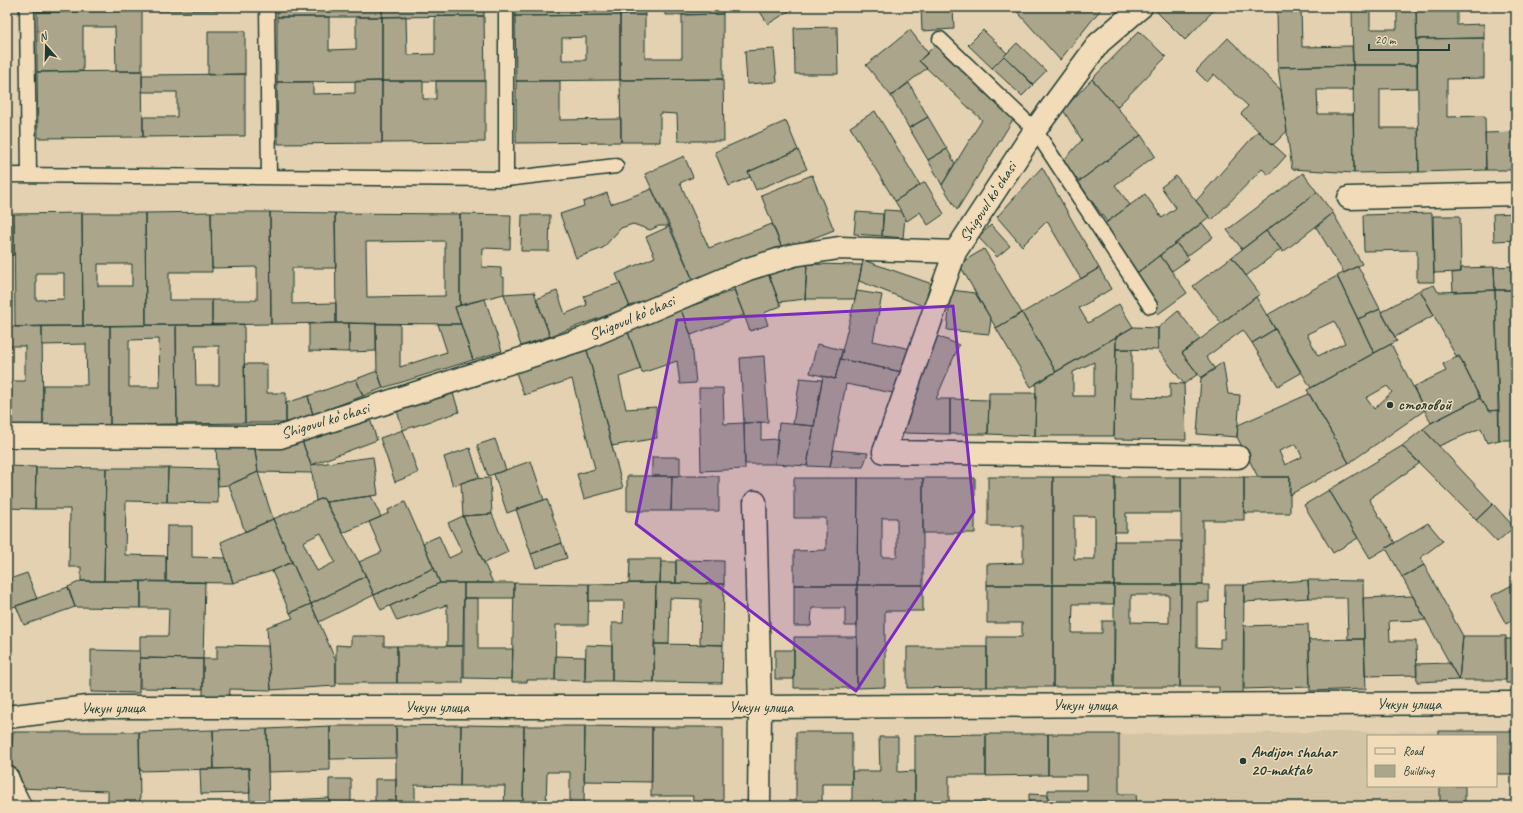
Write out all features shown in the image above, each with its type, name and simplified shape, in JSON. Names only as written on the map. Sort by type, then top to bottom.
[{"type":"street","name":"Shigovul koʻchasi","points":[[7,436],[280,437],[583,339],[748,270],[794,255],[839,248],[955,252],[1035,130],[1098,43],[1141,7]]},
{"type":"street","points":[[1349,198],[1516,194]]},
{"type":"street","points":[[955,252],[884,452],[1238,457]]},
{"type":"street","points":[[755,502],[760,707],[759,806]]},
{"type":"street","name":"Учкун улица","points":[[7,717],[88,708],[760,707],[1516,703]]},
{"type":"street","points":[[7,777],[20,806]]},
{"type":"lane","points":[[27,7],[29,175]]},
{"type":"lane","points":[[267,7],[269,178]]},
{"type":"lane","points":[[506,7],[506,179]]},
{"type":"lane","points":[[940,39],[1035,130],[1150,306]]},
{"type":"lane","points":[[7,175],[506,179],[616,166]]},
{"type":"highlighted area","points":[[953,306],[974,512],[856,691],[636,524],[677,320]]},
{"type":"shaded area","name":"Andijon shahar 20-maktab","points":[[1439,731],[1439,735],[1367,735],[1367,787],[1440,787],[1440,806],[1137,806],[1136,794],[1119,794],[1119,734]]},
{"type":"building","points":[[37,7],[115,7],[115,11],[37,12]]},
{"type":"building","points":[[142,7],[244,7],[245,10],[142,11]]},
{"type":"building","points":[[277,7],[382,7],[382,17],[277,17]]},
{"type":"building","points":[[382,7],[484,7],[484,16],[382,17]]},
{"type":"building","points":[[515,7],[620,7],[620,15],[515,16]]},
{"type":"building","points":[[620,7],[644,7],[645,15],[620,15]]},
{"type":"building","points":[[665,7],[723,7],[723,14],[665,15]]},
{"type":"building","points":[[757,7],[796,7],[768,24]]},
{"type":"building","points":[[921,7],[953,7],[954,29],[922,31]]},
{"type":"building","points":[[1013,7],[1100,7],[1101,9],[1060,60]]},
{"type":"building","points":[[1156,7],[1217,7],[1185,40],[1154,9]]},
{"type":"building","points":[[1277,7],[1301,7],[1302,47],[1352,46],[1353,65],[1278,67]]},
{"type":"building","points":[[1352,7],[1416,7],[1417,65],[1353,65]],"holes":[[[1370,10],[1397,10],[1397,29],[1370,29]]]},
{"type":"building","points":[[1416,7],[1483,7],[1457,9],[1457,25],[1484,24],[1484,38],[1417,39]]},
{"type":"building","points":[[1513,7],[1516,7],[1516,37],[1513,37]]},
{"type":"building","points":[[142,11],[142,71],[116,71],[115,27],[83,27],[83,71],[37,72],[37,12]]},
{"type":"building","points":[[723,14],[723,79],[620,80],[620,15],[645,15],[645,58],[682,58],[682,15]]},
{"type":"building","points":[[620,15],[620,80],[516,81],[515,16]],"holes":[[[586,37],[586,60],[562,60],[562,38]]]},
{"type":"building","points":[[406,16],[407,55],[435,54],[435,16],[484,16],[485,81],[382,81],[382,17]]},
{"type":"building","points":[[277,17],[329,17],[329,50],[356,49],[356,17],[382,17],[382,81],[277,82]]},
{"type":"building","points":[[837,27],[838,74],[795,74],[794,28]]},
{"type":"building","points":[[910,30],[928,53],[919,61],[927,68],[891,96],[866,65]]},
{"type":"building","points":[[983,30],[1007,53],[992,68],[968,45]]},
{"type":"building","points":[[208,31],[245,31],[245,74],[208,75]]},
{"type":"building","points":[[1139,31],[1166,57],[1117,107],[1092,79]]},
{"type":"building","points":[[1228,38],[1281,90],[1287,131],[1273,145],[1241,114],[1248,106],[1214,74],[1207,82],[1196,71]]},
{"type":"building","points":[[1484,38],[1484,78],[1447,79],[1447,117],[1485,116],[1486,170],[1419,172],[1417,39]]},
{"type":"building","points":[[1017,43],[1046,71],[1033,84],[1004,56]]},
{"type":"building","points":[[935,45],[1014,118],[957,210],[942,185],[982,120],[919,61]]},
{"type":"building","points":[[774,49],[777,82],[747,84],[745,51]]},
{"type":"building","points":[[1004,56],[1033,85],[1022,96],[992,68]]},
{"type":"building","points":[[1353,65],[1417,65],[1417,88],[1380,89],[1380,128],[1418,128],[1419,172],[1354,173]]},
{"type":"building","points":[[1353,65],[1353,90],[1317,90],[1318,114],[1353,114],[1354,173],[1292,169],[1278,67]]},
{"type":"building","points":[[142,71],[143,137],[38,138],[37,72]]},
{"type":"building","points":[[245,74],[245,136],[143,137],[143,117],[177,117],[177,92],[142,92],[142,75]]},
{"type":"building","points":[[723,79],[724,141],[678,141],[677,114],[660,113],[660,142],[621,142],[620,80]]},
{"type":"building","points":[[1092,79],[1141,135],[1078,182],[1064,160],[1082,140],[1063,110]]},
{"type":"building","points":[[382,81],[423,81],[423,99],[436,99],[436,81],[485,81],[485,142],[382,143]]},
{"type":"building","points":[[382,81],[382,143],[278,144],[277,82],[313,82],[313,94],[355,93],[355,82]]},
{"type":"building","points":[[516,81],[560,81],[560,120],[621,119],[621,142],[516,143]]},
{"type":"building","points":[[909,83],[928,117],[909,128],[891,96]]},
{"type":"building","points":[[875,111],[920,185],[895,201],[850,127]]},
{"type":"building","points":[[928,117],[947,149],[928,160],[909,128]]},
{"type":"building","points":[[786,121],[798,150],[748,172],[750,177],[729,186],[715,152]]},
{"type":"building","points":[[1258,131],[1286,156],[1269,175],[1262,169],[1212,220],[1196,201]]},
{"type":"building","points":[[1516,132],[1516,170],[1486,170],[1485,133]]},
{"type":"building","points":[[1141,135],[1155,156],[1115,185],[1130,205],[1107,222],[1078,182]]},
{"type":"building","points":[[947,149],[955,163],[942,185],[928,160]]},
{"type":"building","points":[[798,150],[807,169],[756,190],[748,172]]},
{"type":"building","points":[[684,156],[693,177],[680,183],[709,248],[772,224],[781,246],[693,280],[645,174]]},
{"type":"building","points":[[1042,167],[1099,268],[1081,279],[1047,221],[1022,246],[997,217]]},
{"type":"building","points":[[1303,173],[1317,192],[1242,249],[1227,230]]},
{"type":"building","points":[[812,175],[834,230],[783,250],[761,195]]},
{"type":"building","points":[[1176,176],[1209,217],[1133,276],[1103,225],[1145,194],[1162,218],[1176,208],[1161,187]]},
{"type":"building","points":[[925,182],[944,214],[928,225],[920,212],[907,221],[895,201]]},
{"type":"building","points":[[652,189],[670,226],[659,226],[650,230],[633,224],[621,228],[603,248],[576,258],[560,214],[584,206],[583,202],[607,193],[611,204]]},
{"type":"building","points":[[1317,192],[1333,213],[1283,252],[1266,231]]},
{"type":"building","points":[[884,210],[901,211],[905,217],[903,238],[882,236]]},
{"type":"building","points":[[211,212],[270,212],[271,324],[212,325],[212,300],[257,300],[257,267],[212,268]]},
{"type":"building","points":[[211,212],[212,272],[169,272],[169,300],[212,300],[212,325],[146,325],[145,213]]},
{"type":"building","points":[[270,212],[335,213],[336,268],[292,268],[292,304],[336,303],[336,323],[271,324]]},
{"type":"building","points":[[856,212],[883,214],[882,236],[854,234]]},
{"type":"building","points":[[82,213],[83,326],[15,327],[14,214]],"holes":[[[36,273],[64,273],[64,299],[36,300]]]},
{"type":"building","points":[[82,213],[145,213],[146,325],[83,326]],"holes":[[[98,264],[132,264],[132,286],[98,286]]]},
{"type":"building","points":[[335,213],[460,214],[460,305],[455,307],[461,324],[336,323]],"holes":[[[445,241],[445,296],[367,297],[366,242]]]},
{"type":"building","points":[[1333,213],[1362,264],[1344,273],[1316,227]]},
{"type":"building","points":[[1432,213],[1434,282],[1417,282],[1417,250],[1364,251],[1363,215]]},
{"type":"building","points":[[1516,213],[1516,240],[1494,241],[1493,214]]},
{"type":"building","points":[[7,214],[14,214],[14,255],[7,255]]},
{"type":"building","points":[[460,214],[511,215],[510,249],[483,248],[482,267],[501,268],[501,277],[504,277],[504,294],[460,305]]},
{"type":"building","points":[[522,215],[550,215],[549,251],[521,251]]},
{"type":"building","points":[[1433,216],[1460,216],[1461,272],[1434,273]]},
{"type":"building","points":[[1202,223],[1213,237],[1187,256],[1176,243]]},
{"type":"building","points":[[991,225],[1010,246],[997,257],[978,237]]},
{"type":"building","points":[[670,226],[693,280],[630,307],[616,274],[655,257],[646,237]]},
{"type":"building","points":[[1266,231],[1281,249],[1246,276],[1232,257]]},
{"type":"building","points":[[1176,243],[1189,259],[1172,271],[1160,255]]},
{"type":"building","points":[[984,249],[1022,313],[996,328],[959,264]]},
{"type":"building","points":[[1160,255],[1187,293],[1158,314],[1133,276]]},
{"type":"building","points":[[1232,257],[1260,294],[1221,323],[1193,286]]},
{"type":"building","points":[[863,260],[938,286],[928,308],[859,281]]},
{"type":"building","points":[[807,264],[805,299],[779,302],[768,273]]},
{"type":"building","points":[[807,264],[862,265],[855,299],[805,299]]},
{"type":"building","points":[[1358,266],[1380,309],[1358,319],[1337,276]]},
{"type":"building","points":[[1516,266],[1516,290],[1495,290],[1494,267]]},
{"type":"building","points":[[1494,267],[1495,290],[1453,292],[1452,273],[1461,272],[1461,268]]},
{"type":"building","points":[[1099,268],[1111,289],[1079,308],[1088,323],[1119,304],[1133,327],[1056,372],[1022,313]]},
{"type":"building","points":[[768,273],[781,306],[764,313],[768,325],[750,331],[733,286]]},
{"type":"building","points":[[1337,276],[1374,353],[1311,388],[1267,315]],"holes":[[[1334,321],[1345,343],[1318,356],[1307,334]]]},
{"type":"building","points":[[620,283],[630,307],[550,336],[536,299],[557,291],[565,314],[587,305],[584,296]]},
{"type":"building","points":[[1434,285],[1438,292],[1495,290],[1499,410],[1489,411],[1480,398],[1459,356],[1457,358],[1420,290]]},
{"type":"building","points":[[734,290],[744,315],[691,335],[681,310]]},
{"type":"building","points":[[951,290],[975,293],[991,319],[989,334],[947,330]]},
{"type":"building","points":[[1420,290],[1434,315],[1395,337],[1381,312]]},
{"type":"building","points":[[1495,290],[1516,290],[1516,440],[1499,440]]},
{"type":"building","points":[[857,291],[882,295],[873,341],[911,349],[902,372],[840,359]]},
{"type":"building","points":[[534,292],[550,336],[521,346],[504,294]]},
{"type":"building","points":[[1256,297],[1275,329],[1252,343],[1243,330],[1206,357],[1215,369],[1201,378],[1182,353]]},
{"type":"building","points":[[485,299],[502,351],[473,360],[455,307]]},
{"type":"building","points":[[1380,309],[1397,341],[1374,353],[1358,319]]},
{"type":"building","points":[[681,310],[691,335],[696,383],[680,384],[677,361],[642,373],[628,332]]},
{"type":"building","points":[[1178,311],[1200,339],[1182,353],[1198,374],[1184,384],[1158,350],[1158,328]]},
{"type":"building","points":[[1022,313],[1056,372],[1031,387],[996,328]]},
{"type":"building","points":[[349,323],[376,324],[376,351],[349,352]]},
{"type":"building","points":[[349,323],[349,352],[309,351],[309,324]]},
{"type":"building","points":[[244,324],[245,423],[177,424],[176,325]],"holes":[[[195,346],[219,346],[219,385],[196,385]]]},
{"type":"building","points":[[376,324],[400,324],[400,367],[447,352],[438,324],[461,324],[473,360],[383,388],[377,371]]},
{"type":"building","points":[[176,325],[177,424],[110,425],[110,326]],"holes":[[[159,339],[160,387],[129,387],[129,340]]]},
{"type":"building","points":[[42,326],[43,425],[7,426],[7,381],[25,381],[25,346],[7,346],[7,327]]},
{"type":"building","points":[[42,326],[110,326],[110,425],[43,425],[43,385],[87,385],[86,344],[42,345]]},
{"type":"building","points":[[1133,327],[1158,328],[1158,350],[1116,349],[1116,337]]},
{"type":"building","points":[[1275,329],[1301,373],[1278,386],[1252,343]]},
{"type":"building","points":[[628,332],[641,369],[619,377],[626,409],[656,407],[657,438],[612,446],[586,346]]},
{"type":"building","points":[[935,335],[959,345],[936,399],[950,399],[950,434],[903,433],[903,413]]},
{"type":"building","points":[[1116,337],[1114,436],[1035,436],[1036,383]],"holes":[[[1094,362],[1094,396],[1073,396],[1073,372]]]},
{"type":"building","points":[[817,344],[843,350],[835,379],[810,373]]},
{"type":"building","points":[[1391,344],[1425,410],[1349,463],[1307,390]],"holes":[[[1387,386],[1392,392],[1374,409],[1366,398]]]},
{"type":"building","points":[[586,346],[623,488],[584,499],[577,474],[595,469],[572,379],[524,395],[515,370]]},
{"type":"building","points":[[1116,349],[1132,349],[1132,397],[1170,398],[1170,383],[1184,384],[1186,440],[1114,439]]},
{"type":"building","points":[[764,356],[768,422],[744,423],[740,358]]},
{"type":"building","points":[[1459,356],[1480,398],[1431,423],[1413,387],[1446,371],[1443,364]]},
{"type":"building","points":[[840,359],[902,372],[893,393],[846,384],[830,467],[807,466],[823,376],[835,379]]},
{"type":"building","points":[[1223,362],[1228,394],[1240,395],[1237,437],[1197,434],[1201,378]]},
{"type":"building","points":[[244,364],[267,364],[267,393],[286,393],[286,423],[245,423]]},
{"type":"building","points":[[377,371],[383,388],[363,396],[356,379]]},
{"type":"building","points":[[800,378],[822,380],[814,426],[793,424]]},
{"type":"building","points":[[356,379],[363,396],[313,415],[308,396]]},
{"type":"building","points":[[699,388],[723,388],[724,424],[744,423],[745,469],[701,471]]},
{"type":"building","points":[[452,390],[459,412],[403,430],[396,408]]},
{"type":"building","points":[[989,393],[1036,393],[1035,436],[988,434]]},
{"type":"building","points":[[1309,394],[1349,463],[1289,495],[1290,477],[1258,477],[1237,437],[1238,425]],"holes":[[[1296,444],[1302,457],[1285,465],[1279,451]]]},
{"type":"building","points":[[308,396],[313,415],[286,423],[286,403]]},
{"type":"building","points":[[1480,398],[1489,411],[1499,410],[1499,440],[1487,443],[1481,428],[1439,446],[1423,429],[1431,423]]},
{"type":"building","points":[[950,399],[989,400],[988,434],[950,434]]},
{"type":"building","points":[[369,416],[377,440],[311,465],[302,441]]},
{"type":"building","points":[[761,422],[761,440],[778,439],[775,464],[745,464],[744,423]]},
{"type":"building","points":[[779,423],[814,426],[807,466],[775,464]]},
{"type":"building","points":[[1423,429],[1493,504],[1476,520],[1402,446]]},
{"type":"building","points":[[403,430],[418,473],[395,482],[380,438]]},
{"type":"building","points":[[495,439],[506,470],[488,476],[477,445]]},
{"type":"building","points":[[302,441],[311,465],[312,473],[258,472],[254,442]]},
{"type":"building","points":[[254,442],[258,472],[229,485],[218,486],[216,446]]},
{"type":"building","points":[[1402,446],[1420,463],[1369,499],[1395,543],[1370,558],[1329,490]]},
{"type":"building","points":[[470,448],[479,477],[453,486],[444,457]]},
{"type":"building","points":[[833,450],[868,453],[863,467],[830,467]]},
{"type":"building","points":[[373,457],[378,495],[326,502],[323,498],[316,501],[311,465]]},
{"type":"building","points":[[652,457],[680,457],[680,476],[652,476]]},
{"type":"building","points":[[531,461],[544,500],[507,513],[494,474]]},
{"type":"building","points":[[7,466],[36,467],[35,509],[7,508]]},
{"type":"building","points":[[36,467],[106,468],[104,581],[81,581],[81,567],[69,567],[70,509],[35,509]]},
{"type":"building","points":[[106,468],[168,468],[167,502],[126,501],[125,555],[166,556],[166,582],[104,581]]},
{"type":"building","points":[[168,468],[217,469],[218,503],[167,502]]},
{"type":"building","points":[[258,472],[273,519],[245,532],[229,485]]},
{"type":"building","points":[[627,476],[672,476],[671,511],[627,511]]},
{"type":"building","points":[[672,476],[719,476],[719,511],[671,511]]},
{"type":"building","points":[[988,477],[1053,477],[1053,585],[987,585],[987,564],[1023,563],[1023,526],[988,526]]},
{"type":"building","points":[[1053,477],[1115,477],[1114,585],[1053,585]],"holes":[[[1074,516],[1095,516],[1095,559],[1074,559]]]},
{"type":"building","points":[[1115,477],[1181,477],[1181,513],[1126,513],[1126,532],[1115,532]]},
{"type":"building","points":[[1181,477],[1244,477],[1244,520],[1203,520],[1203,585],[1181,585]]},
{"type":"building","points":[[1244,477],[1290,477],[1290,513],[1244,513]]},
{"type":"building","points":[[490,478],[492,514],[463,516],[461,483],[473,479]]},
{"type":"building","points":[[794,478],[858,478],[857,585],[794,585],[794,551],[826,550],[826,518],[794,518]]},
{"type":"building","points":[[858,478],[923,478],[923,585],[857,585]],"holes":[[[882,518],[897,518],[897,557],[882,557]]]},
{"type":"building","points":[[923,478],[975,478],[975,533],[923,533]]},
{"type":"building","points":[[1329,490],[1358,538],[1333,553],[1304,505]]},
{"type":"building","points":[[371,496],[381,517],[343,533],[326,502]]},
{"type":"building","points":[[323,498],[366,576],[311,604],[273,519]],"holes":[[[321,533],[335,562],[317,571],[303,542]]]},
{"type":"building","points":[[547,499],[562,543],[531,554],[516,509]]},
{"type":"building","points":[[405,502],[434,568],[374,595],[359,562],[382,552],[369,522],[389,513],[388,510]]},
{"type":"building","points":[[1493,504],[1514,527],[1497,542],[1476,520]]},
{"type":"building","points":[[492,514],[508,552],[484,563],[463,516]]},
{"type":"building","points":[[463,516],[493,583],[440,583],[423,543],[439,536],[449,558],[462,552],[448,523]]},
{"type":"building","points":[[273,519],[292,562],[272,571],[233,583],[221,542]]},
{"type":"building","points":[[1428,523],[1443,541],[1420,558],[1424,565],[1402,577],[1386,548]]},
{"type":"building","points":[[167,526],[192,526],[192,557],[226,558],[233,583],[166,582]]},
{"type":"building","points":[[1114,541],[1181,541],[1181,585],[1114,585]]},
{"type":"building","points":[[562,543],[567,558],[536,568],[531,554]]},
{"type":"building","points":[[630,559],[661,559],[660,583],[629,583]]},
{"type":"building","points":[[676,560],[724,561],[724,584],[676,583]]},
{"type":"building","points":[[292,562],[311,604],[290,613],[272,571]]},
{"type":"building","points":[[661,562],[676,562],[676,583],[660,583]]},
{"type":"building","points":[[1424,565],[1463,636],[1459,680],[1402,577]]},
{"type":"building","points":[[434,568],[440,583],[381,610],[374,595]]},
{"type":"building","points":[[27,573],[37,599],[7,609],[7,580]]},
{"type":"building","points":[[366,576],[374,595],[319,622],[311,604]]},
{"type":"building","points":[[1308,580],[1363,581],[1364,639],[1348,639],[1347,598],[1309,598]]},
{"type":"building","points":[[1308,580],[1309,598],[1244,602],[1244,585]]},
{"type":"building","points":[[81,581],[141,581],[141,608],[75,607],[68,587]]},
{"type":"building","points":[[141,581],[205,582],[203,659],[140,658],[140,636],[168,636],[169,608],[141,608]]},
{"type":"building","points":[[440,583],[464,583],[463,646],[447,646],[447,605],[397,621],[390,606]]},
{"type":"building","points":[[464,583],[514,583],[514,598],[464,598]]},
{"type":"building","points":[[514,583],[589,584],[588,625],[556,625],[555,680],[527,680],[527,682],[512,682]]},
{"type":"building","points":[[656,583],[724,584],[723,645],[700,644],[701,599],[670,598],[669,644],[654,644]]},
{"type":"building","points":[[656,583],[654,682],[612,681],[612,623],[623,623],[624,601],[589,601],[589,584]]},
{"type":"building","points":[[1516,583],[1516,618],[1506,624],[1491,596]]},
{"type":"building","points":[[794,585],[857,585],[857,626],[845,626],[845,608],[812,608],[811,626],[794,626]]},
{"type":"building","points":[[857,585],[923,585],[923,611],[885,611],[885,687],[857,688]]},
{"type":"building","points":[[987,585],[1053,585],[1053,687],[987,687],[987,637],[1022,637],[1022,623],[987,623]]},
{"type":"building","points":[[1053,585],[1114,585],[1114,604],[1073,604],[1072,633],[1102,633],[1102,621],[1115,621],[1114,687],[1053,687]]},
{"type":"building","points":[[1114,585],[1181,585],[1180,687],[1114,687]],"holes":[[[1131,595],[1169,595],[1169,623],[1131,622]]]},
{"type":"building","points":[[1181,585],[1209,585],[1209,602],[1197,602],[1197,647],[1220,648],[1220,639],[1224,639],[1225,585],[1244,585],[1243,695],[1219,695],[1219,687],[1180,687]]},
{"type":"building","points":[[68,587],[75,607],[24,625],[16,606]]},
{"type":"building","points":[[1413,596],[1426,620],[1389,621],[1390,641],[1416,641],[1417,675],[1365,676],[1363,598]]},
{"type":"building","points":[[464,598],[478,598],[478,649],[513,649],[512,679],[464,678]]},
{"type":"building","points":[[311,604],[336,661],[336,686],[271,690],[267,627],[293,618],[290,613]]},
{"type":"building","points":[[1308,624],[1310,687],[1244,689],[1244,626]]},
{"type":"building","points":[[351,636],[384,636],[384,646],[397,646],[397,683],[336,683],[336,645],[351,646]]},
{"type":"building","points":[[1463,636],[1506,636],[1506,680],[1459,680]]},
{"type":"building","points":[[794,637],[857,637],[857,688],[794,688]]},
{"type":"building","points":[[1364,639],[1366,689],[1310,691],[1309,640]]},
{"type":"building","points":[[1505,639],[1516,639],[1516,683],[1506,683]]},
{"type":"building","points":[[654,644],[723,645],[722,683],[654,682]]},
{"type":"building","points":[[217,645],[268,646],[271,690],[230,689],[229,701],[203,700],[203,659],[217,659]]},
{"type":"building","points":[[586,645],[612,646],[612,681],[585,681]]},
{"type":"building","points":[[397,646],[463,646],[463,683],[397,683]]},
{"type":"building","points":[[907,647],[987,647],[987,687],[907,688]]},
{"type":"building","points":[[91,650],[140,651],[139,693],[91,692]]},
{"type":"building","points":[[775,650],[794,650],[794,679],[775,679]]},
{"type":"building","points":[[556,656],[585,657],[585,681],[555,680]]},
{"type":"building","points":[[140,658],[203,659],[203,689],[140,688]]},
{"type":"building","points":[[1449,663],[1459,680],[1417,682],[1416,664]]},
{"type":"building","points":[[461,725],[524,726],[523,806],[460,806],[460,804],[504,805],[505,786],[460,786]]},
{"type":"building","points":[[461,725],[460,786],[415,785],[415,806],[396,806],[396,726]]},
{"type":"building","points":[[330,726],[330,770],[268,772],[267,729]]},
{"type":"building","points":[[330,726],[396,726],[397,758],[330,759]]},
{"type":"building","points":[[524,726],[585,726],[584,806],[570,806],[570,772],[547,772],[546,806],[523,806]]},
{"type":"building","points":[[585,726],[652,727],[652,782],[584,781]]},
{"type":"building","points":[[652,727],[723,727],[723,806],[692,806],[693,796],[651,796]]},
{"type":"building","points":[[267,729],[269,806],[250,806],[249,768],[214,769],[213,730]]},
{"type":"building","points":[[213,730],[214,769],[140,771],[139,732]]},
{"type":"building","points":[[1439,731],[1515,731],[1515,774],[1497,774],[1497,735],[1439,735]]},
{"type":"building","points":[[1516,731],[1516,774],[1515,774]]},
{"type":"building","points":[[13,732],[139,732],[140,806],[108,806],[108,791],[16,788],[10,772]]},
{"type":"building","points":[[796,732],[852,732],[852,784],[822,784],[822,806],[796,806]]},
{"type":"building","points":[[986,734],[1048,734],[1048,775],[986,776]]},
{"type":"building","points":[[986,734],[986,776],[949,776],[949,806],[915,806],[915,735]]},
{"type":"building","points":[[1048,734],[1119,734],[1119,794],[1136,794],[1137,806],[1048,806],[1048,790],[1087,790],[1087,775],[1048,775]]},
{"type":"building","points":[[879,737],[898,737],[898,772],[915,771],[915,806],[852,806],[852,771],[880,771]]},
{"type":"building","points":[[249,768],[250,793],[201,794],[200,769]]},
{"type":"building","points":[[329,779],[351,779],[351,806],[329,806]]},
{"type":"building","points":[[375,779],[396,779],[396,806],[375,806]]},
{"type":"building","points":[[1440,787],[1465,787],[1465,806],[1440,806]]},
{"type":"building","points":[[1029,794],[1048,795],[1048,806],[1029,806]]},
{"type":"building","points":[[329,798],[329,806],[269,806],[269,801]]},
{"type":"building","points":[[973,802],[985,802],[985,806],[973,806]]},
{"type":"place","name":"столовой","points":[[1390,405]]},
{"type":"place","name":"Andijon shahar 20-maktab","points":[[1243,761]]}]
